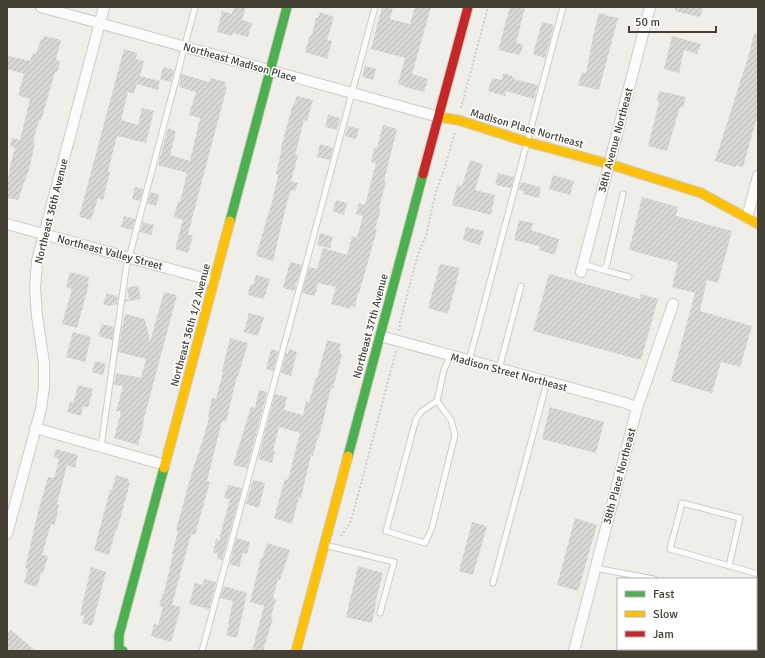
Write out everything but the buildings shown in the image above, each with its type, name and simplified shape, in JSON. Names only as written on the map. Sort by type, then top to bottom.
[{"type":"street","name":"Northeast Madison Place","points":[[41,7],[439,117]]},
{"type":"street","name":"Northeast 36th Avenue","points":[[7,534],[41,409],[44,386],[44,363],[37,316],[35,288],[37,261],[104,7]]},
{"type":"street","name":"Northeast 36th 1/2 Avenue","points":[[121,650],[119,635],[287,7]]},
{"type":"street","name":"Northeast 37th Avenue","points":[[296,651],[468,7]]},
{"type":"street","name":"38th Avenue Northeast","points":[[582,268],[650,7]]},
{"type":"street","name":"Madison Place Northeast","points":[[439,117],[458,120],[527,142],[609,164],[701,193],[758,224]]},
{"type":"street","points":[[746,218],[758,176]]},
{"type":"street","name":"Northeast Valley Street","points":[[7,224],[214,281]]},
{"type":"street","name":"38th Place Northeast","points":[[574,651],[637,408],[673,304]]},
{"type":"street","name":"Madison Street Northeast","points":[[380,336],[626,403],[637,408]]},
{"type":"street","points":[[35,428],[165,465]]},
{"type":"lane","points":[[101,447],[126,269],[195,7]]},
{"type":"lane","points":[[202,651],[375,7]]},
{"type":"lane","points":[[469,361],[563,7]]},
{"type":"lane","points":[[603,270],[606,264],[623,194]]},
{"type":"lane","points":[[582,268],[603,270],[629,277]]},
{"type":"lane","points":[[499,369],[521,286]]},
{"type":"lane","points":[[437,401],[451,420],[455,435],[432,528],[425,543],[386,531],[416,419],[422,410],[437,401],[444,370],[450,356]]},
{"type":"lane","points":[[493,583],[547,382]]},
{"type":"lane","points":[[729,566],[740,518],[682,503],[670,549],[729,566],[758,574]]},
{"type":"lane","points":[[324,545],[338,547],[394,562],[380,613]]},
{"type":"lane","points":[[595,568],[638,577]]},
{"type":"path","points":[[461,108],[488,7]]},
{"type":"path","points":[[399,330],[418,254],[426,236],[436,191],[455,133]]},
{"type":"path","points":[[338,547],[341,537],[350,523],[353,514],[395,353]]},
{"type":"traffic: fast","points":[[230,221],[287,7]]},
{"type":"traffic: fast","points":[[348,456],[423,174]]},
{"type":"traffic: fast","points":[[123,651],[119,649],[119,635],[164,468]]},
{"type":"traffic: slow","points":[[439,117],[458,120],[527,142],[609,164],[701,193],[758,224]]},
{"type":"traffic: slow","points":[[164,468],[230,221]]},
{"type":"traffic: slow","points":[[296,651],[348,456]]},
{"type":"traffic: jam","points":[[423,174],[468,7]]}]
